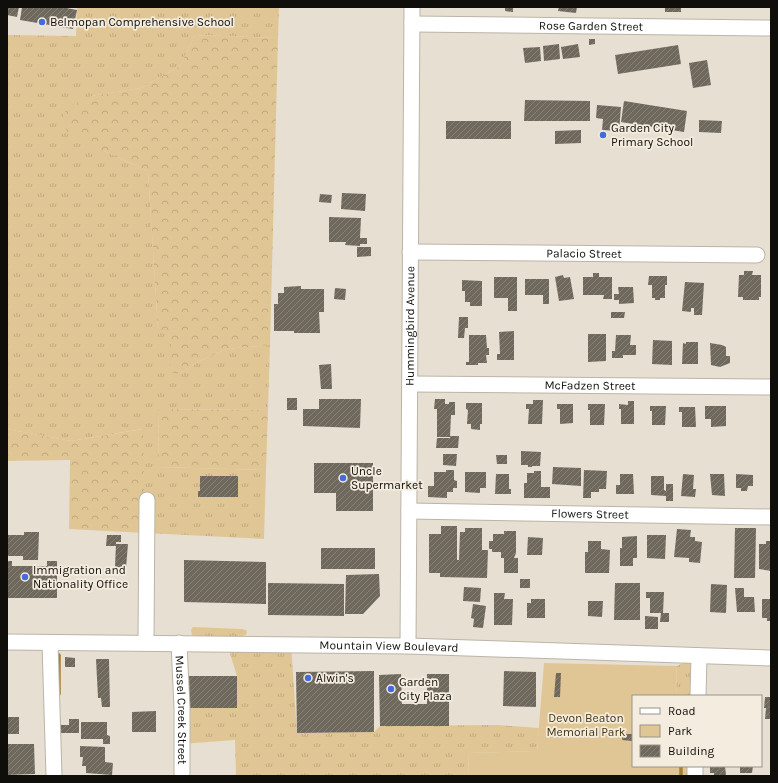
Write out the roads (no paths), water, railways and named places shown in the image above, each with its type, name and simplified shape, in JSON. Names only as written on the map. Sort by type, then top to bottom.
[{"type":"street","name":"Hummingbird Avenue","points":[[408,646],[412,7]]},
{"type":"street","name":"Rose Garden Street","points":[[412,24],[771,28]]},
{"type":"street","name":"Palacio Street","points":[[410,252],[757,255]]},
{"type":"street","name":"McFadzen Street","points":[[410,384],[771,387]]},
{"type":"street","points":[[146,643],[148,500]]},
{"type":"street","name":"Flowers Street","points":[[409,511],[771,517]]},
{"type":"street","name":"Mountain View Boulevard","points":[[7,642],[408,646],[771,658]]},
{"type":"street","points":[[50,643],[54,776]]},
{"type":"street","name":"Mussel Creek Street","points":[[179,643],[182,708],[182,776]]},
{"type":"street","points":[[698,695],[699,656]]},
{"type":"waterway","points":[[59,655],[59,694]]},
{"type":"waterway","points":[[681,767],[681,776]]},
{"type":"place","name":"Belmopan Comprehensive School","points":[[42,22]]},
{"type":"place","name":"Garden City Primary School","points":[[603,135]]},
{"type":"place","name":"Uncle Supermarket","points":[[343,478]]},
{"type":"place","name":"Immigration and Nationality Office","points":[[25,577]]},
{"type":"place","name":"Alwin's","points":[[308,678]]},
{"type":"place","name":"Garden City Plaza","points":[[391,689]]},
{"type":"park label","name":"Devon Beaton Memorial Park","points":[[586,725]]}]
